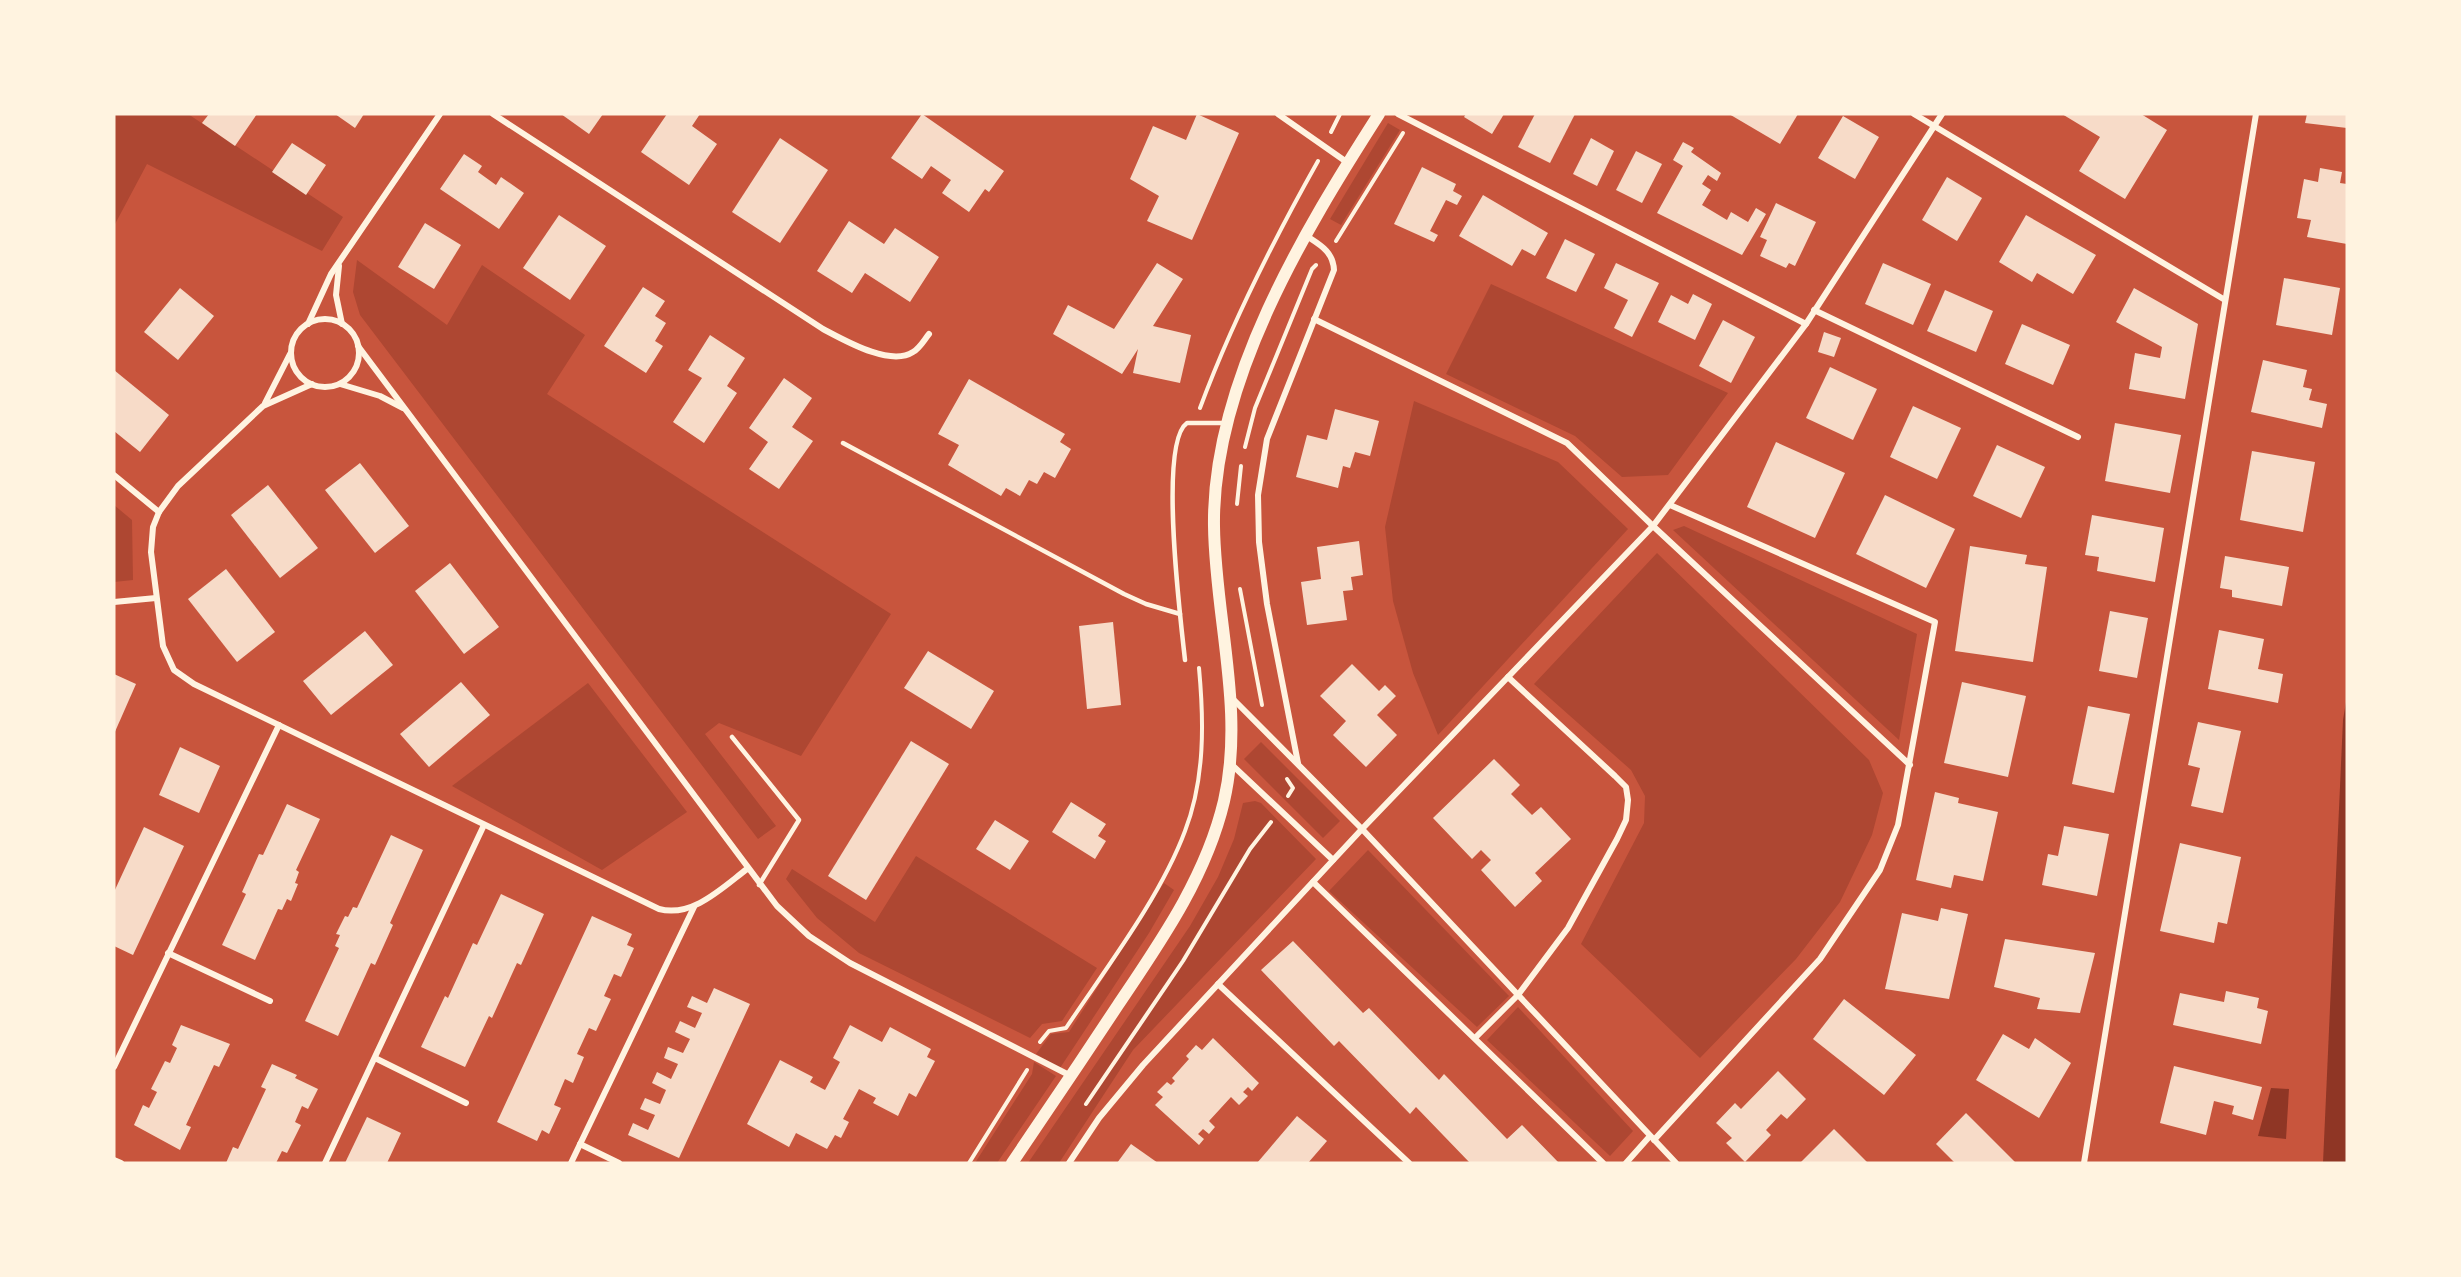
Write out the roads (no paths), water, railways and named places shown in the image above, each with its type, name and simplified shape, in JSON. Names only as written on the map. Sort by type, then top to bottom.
[{"type":"main road","points":[[1012,1163],[1162,940],[1191,889],[1217,828],[1229,763],[1230,695],[1214,526],[1216,474],[1227,423],[1262,326],[1305,235],[1379,114]]},
{"type":"street","points":[[440,114],[323,288],[308,324],[296,336],[279,381],[263,406],[178,486],[159,512],[153,527],[151,552],[164,646],[174,670],[194,684],[659,909],[672,913],[694,906],[747,870]]},
{"type":"street","points":[[493,114],[823,329],[848,342],[886,355],[903,356],[912,353],[929,334]]},
{"type":"street","points":[[1278,114],[1348,163]]},
{"type":"street","points":[[1398,114],[1806,324]]},
{"type":"street","points":[[1914,114],[2225,300]]},
{"type":"street","points":[[1069,1163],[1121,1090],[1218,984],[1362,829],[1653,526],[1806,324],[1942,114]]},
{"type":"street","points":[[2082,1162],[2256,114]]},
{"type":"street","points":[[1298,764],[1267,604],[1259,542],[1258,495],[1267,440],[1334,270],[1333,258],[1329,252],[1305,235]]},
{"type":"street","points":[[341,260],[336,295],[342,324]]},
{"type":"street","points":[[1814,310],[2078,437]]},
{"type":"street","points":[[308,324],[322,319],[342,324],[351,330],[358,346],[747,870],[809,936],[843,959],[1071,1076]]},
{"type":"street","points":[[1314,319],[1567,443],[1910,765]]},
{"type":"street","points":[[292,351],[294,367],[300,376],[312,384],[329,387],[340,384],[355,370],[359,360],[358,346]]},
{"type":"street","points":[[263,406],[312,384]]},
{"type":"street","points":[[340,384],[380,396],[406,410]]},
{"type":"street","points":[[114,475],[159,512]]},
{"type":"street","points":[[1626,1163],[1820,958],[1866,894],[1890,849],[1910,765],[1935,622],[1670,505]]},
{"type":"street","points":[[114,602],[156,598]]},
{"type":"street","points":[[1475,1038],[1518,995],[1568,928],[1626,820],[1628,800],[1626,787],[1508,677]]},
{"type":"street","points":[[1230,695],[1362,829],[1676,1163]]},
{"type":"street","points":[[114,1067],[279,725]]},
{"type":"street","points":[[1229,763],[1333,860]]},
{"type":"street","points":[[325,1163],[484,825]]},
{"type":"street","points":[[1313,882],[1603,1163]]},
{"type":"street","points":[[571,1163],[694,906]]},
{"type":"street","points":[[168,953],[270,1001]]},
{"type":"street","points":[[1218,984],[1409,1163]]},
{"type":"street","points":[[375,1058],[466,1103]]},
{"type":"street","points":[[580,1144],[619,1163]]},
{"type":"street","points":[[114,1160],[121,1163]]},
{"type":"lane","points":[[1185,660],[1173,517],[1178,436],[1187,423],[1227,423]]},
{"type":"lane","points":[[843,443],[1124,594],[1146,604],[1180,614]]},
{"type":"lane","points":[[732,737],[799,820],[759,885]]}]
